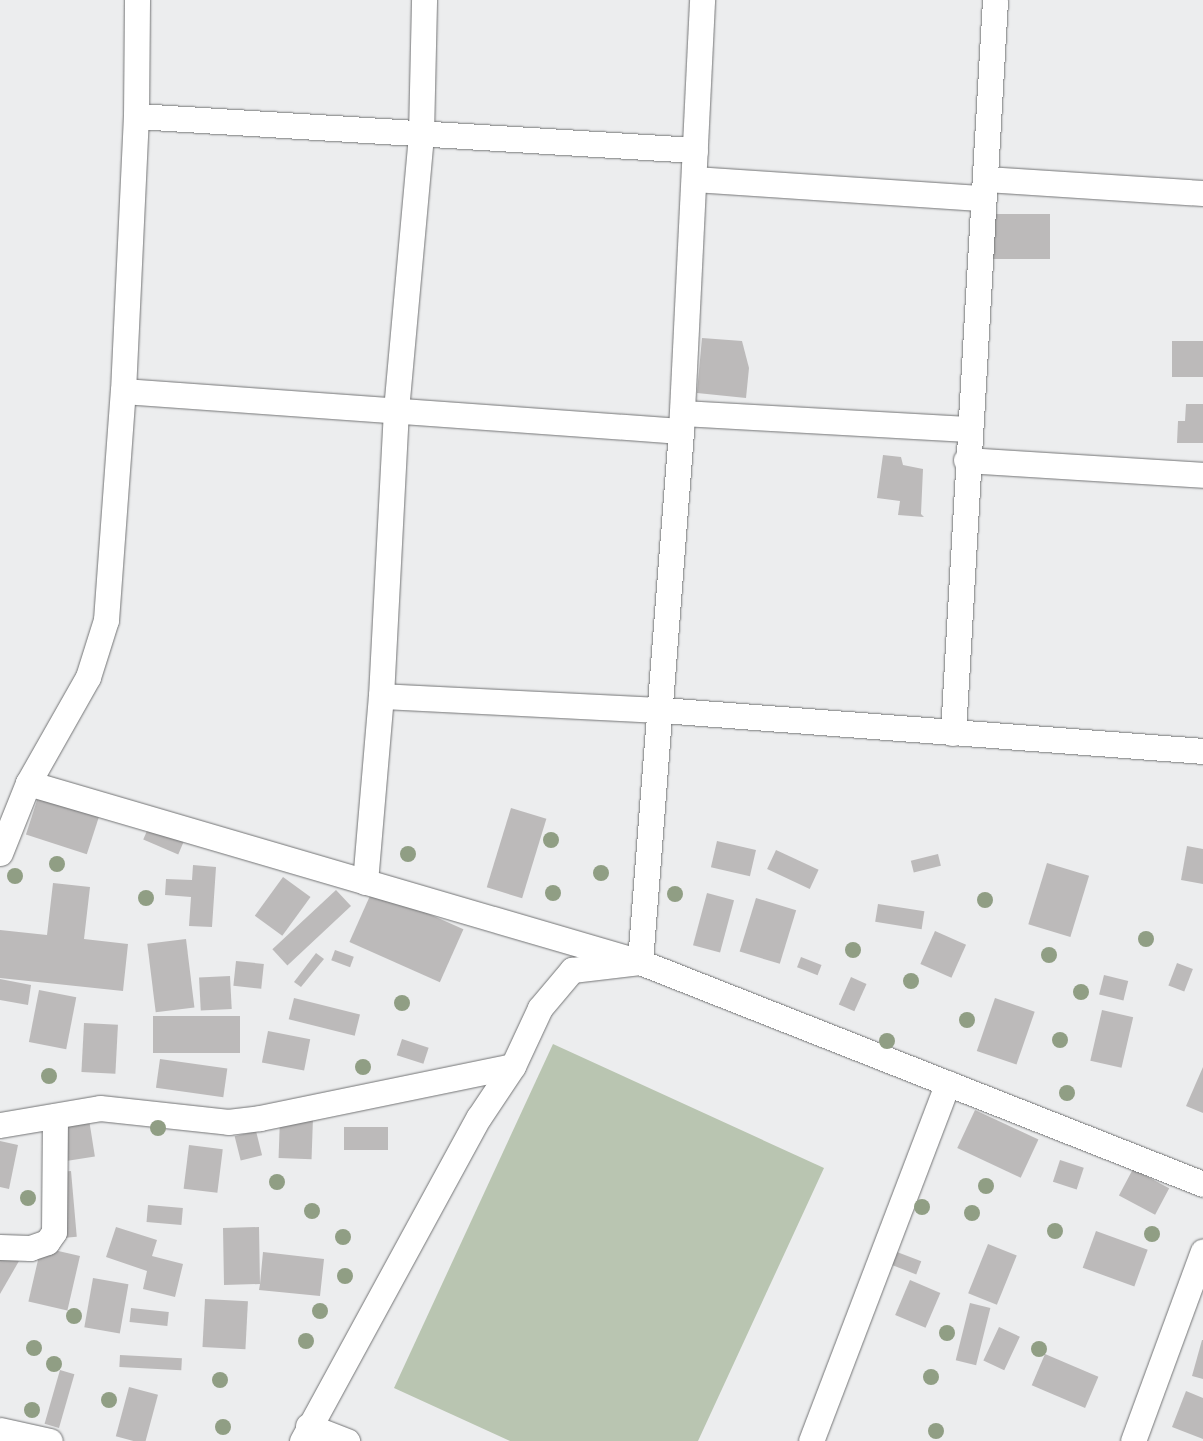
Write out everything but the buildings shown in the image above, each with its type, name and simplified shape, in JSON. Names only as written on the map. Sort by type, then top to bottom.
[{"type":"street","points":[[0,853],[28,783],[88,677],[106,620],[122,391],[136,116],[137,0]]},
{"type":"street","points":[[366,882],[381,696],[396,410],[420,134],[424,0]]},
{"type":"street","points":[[640,962],[662,710],[682,422],[702,0]]},
{"type":"street","points":[[953,733],[966,460],[985,188],[995,0]]},
{"type":"street","points":[[136,116],[695,150]]},
{"type":"street","points":[[694,179],[1203,193]]},
{"type":"street","points":[[122,391],[396,410],[682,422],[968,429]]},
{"type":"street","points":[[966,460],[1203,475]]},
{"type":"street","points":[[381,696],[662,710],[1203,751]]},
{"type":"street","points":[[28,783],[640,962],[1203,1184]]},
{"type":"street","points":[[347,1441],[305,1434],[479,1117],[512,1066],[540,1008],[572,970],[640,962]]},
{"type":"street","points":[[0,1125],[120,1108],[228,1122],[328,1106],[512,1066]]},
{"type":"street","points":[[812,1441],[948,1083]]},
{"type":"street","points":[[0,1246],[30,1248],[47,1242],[54,1232],[55,1116]]},
{"type":"street","points":[[1133,1441],[1203,1252]]},
{"type":"street","points":[[0,1430],[50,1441]]},
{"type":"green space","points":[[553,1044],[824,1168],[698,1441],[510,1441],[394,1388]]}]
